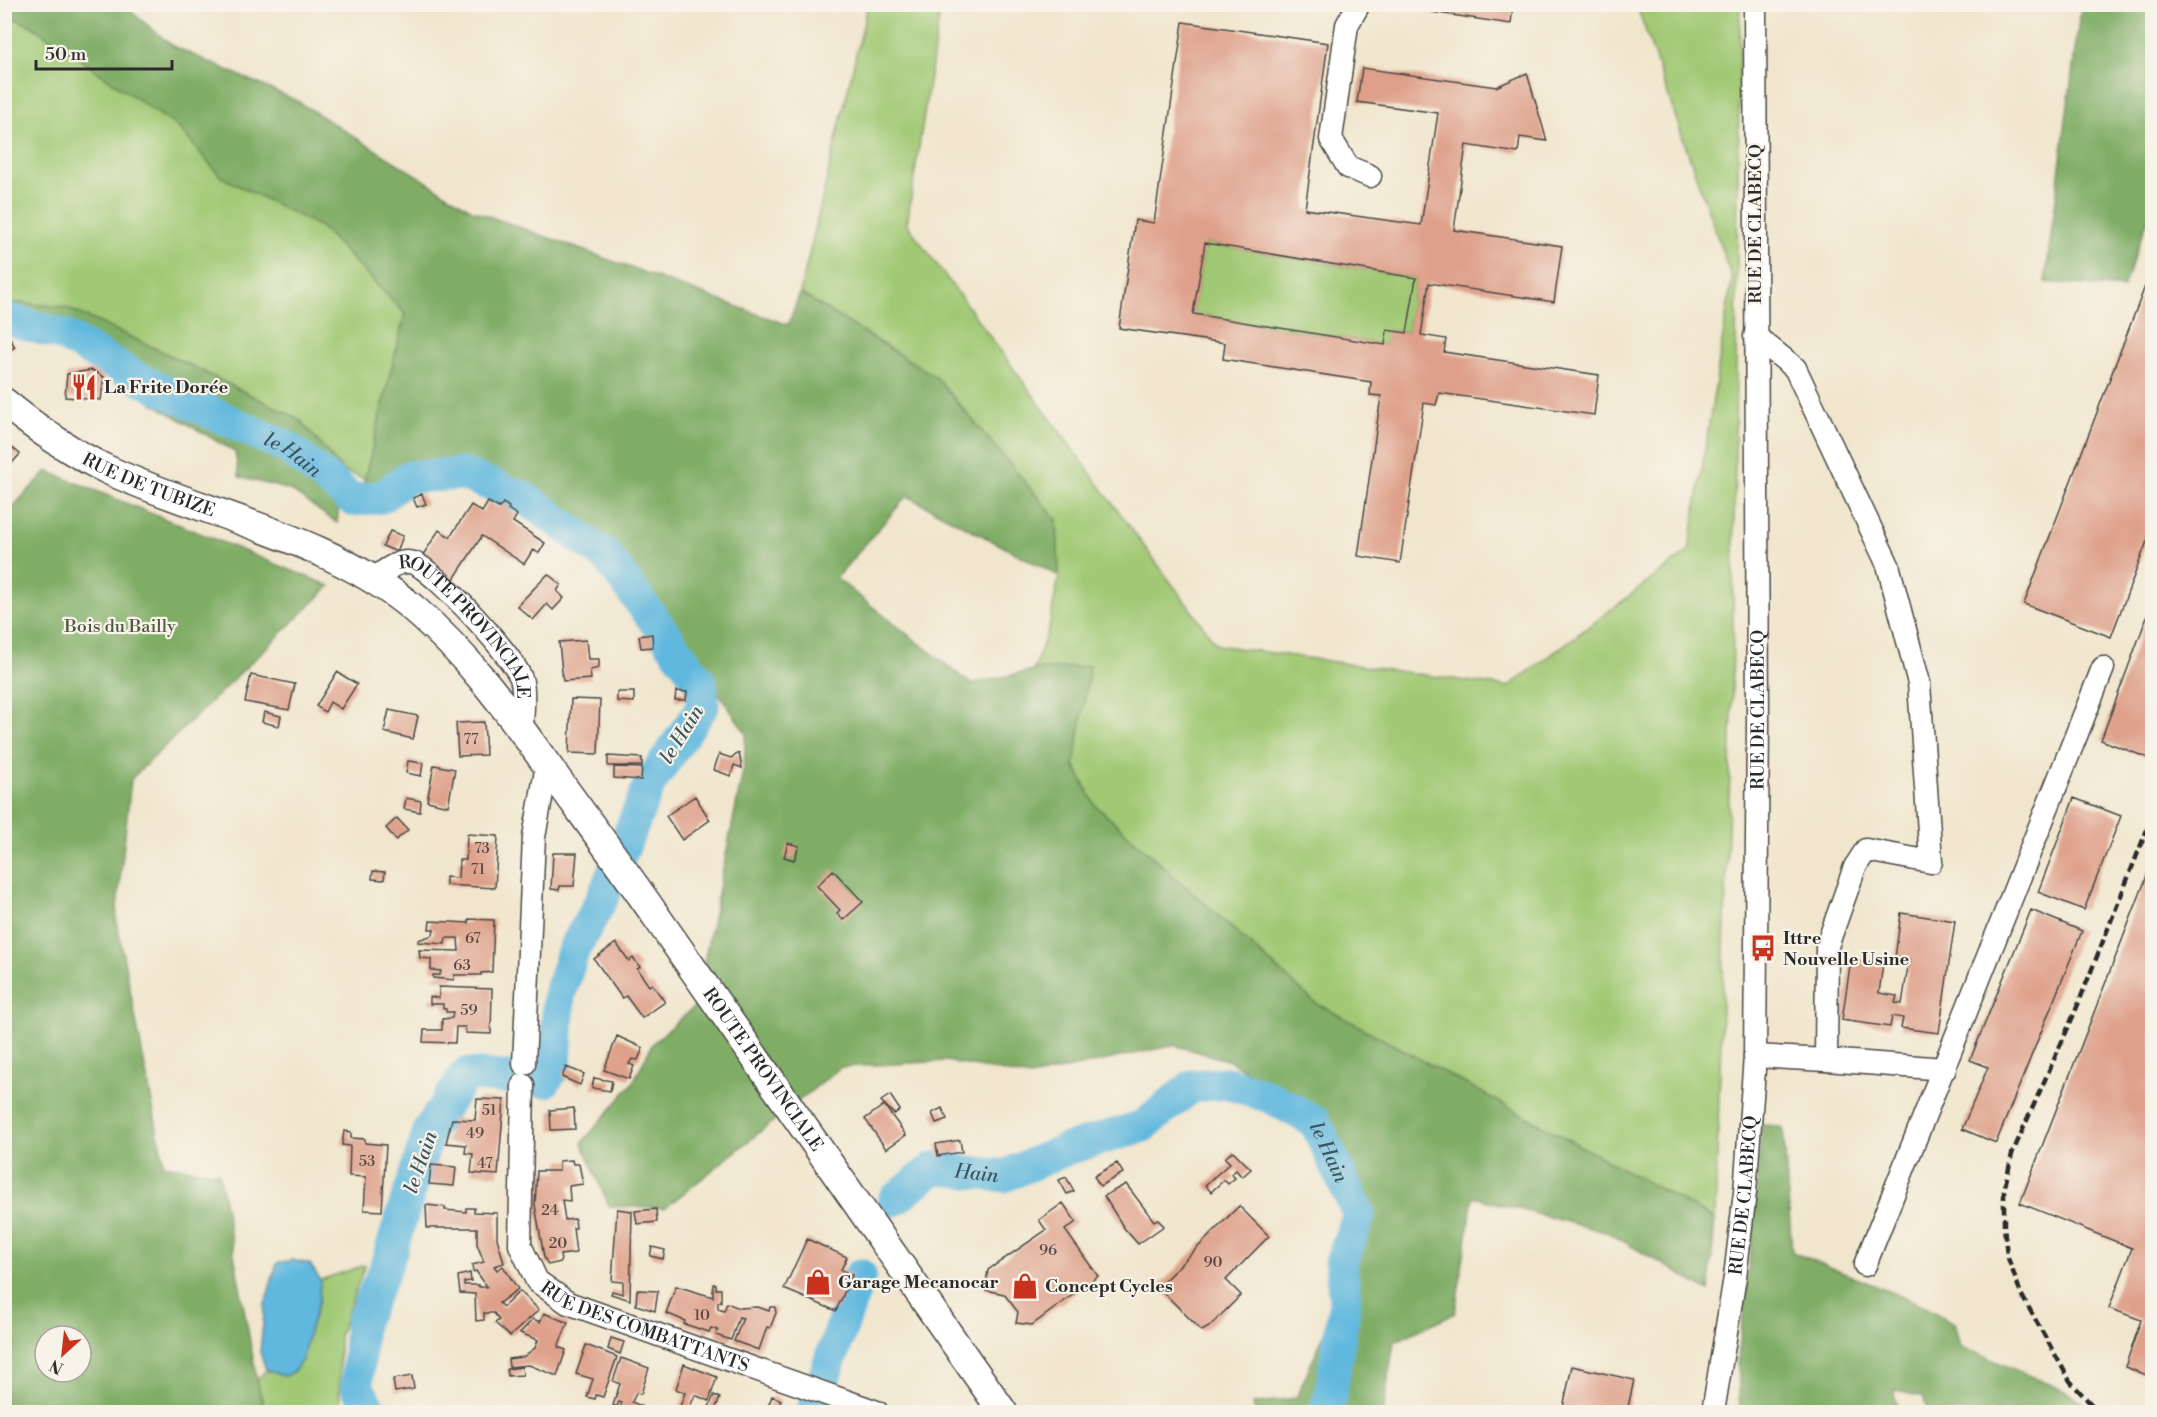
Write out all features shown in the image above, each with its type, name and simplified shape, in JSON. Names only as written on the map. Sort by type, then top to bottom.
[{"type":"main road","name":"RUE DE TUBIZE","points":[[4,402],[31,424],[70,450],[108,470],[304,546]]},
{"type":"main road","name":"ROUTE PROVINCIALE","points":[[304,546],[342,563],[412,607],[484,679],[603,840],[1003,1413]]},
{"type":"street","points":[[1359,4],[1347,25],[1331,139],[1348,167],[1370,176]]},
{"type":"street","name":"RUE DE CLABECQ","points":[[1713,1413],[1735,1277],[1755,1056],[1758,724],[1755,4]]},
{"type":"street","points":[[1755,336],[1795,368],[1888,566],[1919,682],[1931,862],[1866,850],[1855,867],[1827,946],[1826,1060]]},
{"type":"street","name":"ROUTE PROVINCIALE","points":[[372,580],[397,563],[414,563],[459,600],[510,658],[522,681],[522,729]]},
{"type":"street","points":[[1865,1265],[2103,668]]},
{"type":"street","name":"RUE DES COMBATTANTS","points":[[547,765],[534,837],[523,1074],[519,1245],[537,1281],[568,1303],[876,1413]]},
{"type":"street","points":[[1755,1056],[1945,1069]]},
{"type":"green space","points":[[868,4],[941,5],[907,224],[1217,645],[1508,687],[1689,551],[1732,279],[1638,9],[1608,5],[1740,5],[1732,711],[1715,1219],[1314,1002],[1095,805],[1074,765],[1090,666],[1034,670],[1049,627],[1059,576],[1057,520],[936,377],[800,293]]},
{"type":"green space","points":[[5,5],[123,5],[173,46],[297,101],[472,210],[788,325],[800,293],[936,377],[1057,520],[1059,576],[907,496],[836,578],[971,684],[1034,670],[1090,666],[1074,765],[1095,805],[1314,1002],[1715,1219],[1709,1291],[1609,1233],[1473,1197],[1455,1313],[1394,1342],[1383,1412],[1255,1412],[1253,1404],[1296,1398],[1329,1323],[1358,1300],[1348,1278],[1365,1227],[1360,1189],[1335,1129],[1230,1061],[1174,1045],[1030,1077],[947,1061],[841,1067],[665,1208],[609,1206],[582,1143],[632,1084],[653,1043],[695,1006],[744,767],[746,733],[646,588],[480,468],[394,467],[358,506],[405,313],[321,227],[221,177],[179,128],[30,25],[5,14]]},
{"type":"green space","points":[[2081,5],[2152,5],[2152,208],[2123,288],[2045,282]]},
{"type":"green space","points":[[4,14],[30,25],[179,128],[221,177],[321,227],[405,314],[365,479],[343,471],[299,419],[163,352],[65,307],[5,302]]},
{"type":"green space","points":[[1205,243],[1416,278],[1407,333],[1388,330],[1385,345],[1193,314]]},
{"type":"green space","points":[[4,302],[65,307],[299,419],[343,471],[337,523],[290,490],[239,477],[235,452],[136,393],[73,349],[33,333],[5,330]]},
{"type":"green space","name":"Bois du Bailly","points":[[47,471],[330,586],[131,779],[116,918],[164,1165],[219,1173],[257,1380],[265,1412],[5,1412],[4,510],[8,512]]},
{"type":"green space","points":[[1762,1124],[1783,1128],[1792,1252],[1915,1302],[1954,1323],[1960,1346],[2065,1391],[2097,1412],[1928,1412],[1923,1397],[1893,1390],[1899,1412],[1740,1412],[1738,1359]]},
{"type":"green space","points":[[365,1265],[339,1336],[340,1412],[265,1412],[257,1380],[266,1370],[285,1376],[293,1372],[302,1360],[319,1300],[320,1280]]},
{"type":"water","points":[[292,1260],[310,1264],[320,1280],[319,1300],[302,1360],[293,1372],[284,1376],[266,1370],[260,1352],[265,1304],[277,1263]]},
{"type":"building","points":[[1432,5],[1513,5],[1511,24],[1432,12]]},
{"type":"building","points":[[1183,22],[1328,43],[1305,209],[1421,225],[1438,113],[1357,102],[1362,68],[1496,87],[1527,73],[1547,141],[1520,137],[1518,153],[1466,145],[1454,230],[1562,246],[1554,302],[1429,283],[1421,335],[1446,339],[1444,352],[1599,375],[1594,415],[1439,393],[1436,405],[1424,403],[1400,563],[1358,556],[1381,396],[1370,395],[1371,382],[1223,359],[1225,343],[1119,328],[1135,220],[1154,223]],"holes":[[[1205,243],[1416,278],[1407,333],[1387,330],[1385,345],[1193,314]]]},
{"type":"building","points":[[2152,268],[2152,528],[2111,637],[2024,604]]},
{"type":"building","points":[[9,337],[15,347],[4,354],[4,340]]},
{"type":"building","name":"La Frite Dorée","points":[[92,370],[104,377],[101,400],[65,397],[67,374]]},
{"type":"building","points":[[4,441],[20,454],[4,472]]},
{"type":"building","points":[[422,494],[426,504],[417,507],[413,498]]},
{"type":"building","points":[[488,502],[499,508],[503,503],[509,507],[508,509],[517,515],[513,522],[545,543],[539,553],[533,550],[524,564],[482,536],[452,582],[419,561],[439,530],[450,537],[471,505],[482,512]]},
{"type":"building","points":[[390,531],[403,536],[397,552],[383,546]]},
{"type":"building","points":[[548,574],[561,585],[557,591],[564,598],[553,610],[547,604],[533,620],[517,606]]},
{"type":"building","points":[[2152,603],[2152,747],[2148,758],[2101,740]]},
{"type":"building","points":[[652,634],[653,647],[641,648],[639,636]]},
{"type":"building","points":[[586,640],[588,659],[599,659],[599,668],[590,670],[591,679],[563,681],[559,642]]},
{"type":"building","points":[[337,672],[357,684],[341,709],[330,702],[325,712],[316,706]]},
{"type":"building","points":[[251,675],[295,684],[289,710],[245,702]]},
{"type":"building","points":[[676,691],[687,692],[686,700],[675,700]]},
{"type":"building","points":[[617,692],[634,692],[634,702],[617,701]]},
{"type":"building","points":[[571,699],[600,700],[598,754],[569,753]]},
{"type":"building","points":[[389,710],[418,716],[413,739],[384,732]]},
{"type":"building","points":[[264,712],[281,716],[279,726],[262,722]]},
{"type":"building","points":[[484,722],[486,755],[458,756],[456,723]]},
{"type":"building","points":[[739,753],[742,768],[734,765],[731,776],[714,770],[719,754],[731,758]]},
{"type":"building","points":[[608,756],[642,758],[642,766],[608,766]]},
{"type":"building","points":[[408,761],[423,763],[421,776],[406,773]]},
{"type":"building","points":[[434,765],[455,769],[448,806],[427,801]]},
{"type":"building","points":[[614,767],[642,768],[641,780],[614,778]]},
{"type":"building","points":[[695,796],[710,820],[682,840],[666,816]]},
{"type":"building","points":[[406,798],[421,801],[420,812],[404,809]]},
{"type":"building","points":[[2074,798],[2121,816],[2084,910],[2038,892]]},
{"type":"building","points":[[397,818],[408,830],[396,840],[386,828]]},
{"type":"building","points":[[467,834],[498,836],[495,888],[446,885],[446,877],[458,878],[459,860],[466,860]]},
{"type":"building","points":[[788,843],[799,846],[794,860],[784,857]]},
{"type":"building","points":[[553,853],[577,853],[574,886],[560,886],[559,890],[551,889]]},
{"type":"building","points":[[2152,863],[2152,1377],[2125,1367],[2141,1320],[2109,1308],[2132,1248],[2020,1203]]},
{"type":"building","points":[[833,870],[863,902],[843,920],[837,913],[840,910],[817,886]]},
{"type":"building","points":[[373,871],[385,872],[384,880],[372,879]]},
{"type":"building","points":[[2031,910],[2082,931],[1996,1143],[1962,1129],[1988,1067],[1970,1060]]},
{"type":"building","points":[[1901,913],[1955,921],[1939,1033],[1901,1028],[1903,1018],[1892,1016],[1890,1027],[1842,1020],[1851,959],[1883,964],[1879,993],[1897,996],[1895,1003],[1902,1004],[1909,960],[1895,958]]},
{"type":"building","points":[[469,919],[494,920],[492,972],[481,973],[481,975],[454,975],[454,980],[433,978],[433,975],[440,975],[441,971],[431,970],[431,959],[420,958],[419,950],[459,951],[458,938],[446,938],[445,944],[418,942],[418,940],[433,935],[434,929],[429,929],[430,921],[469,923]]},
{"type":"building","points":[[616,943],[629,961],[633,958],[640,967],[637,969],[649,986],[652,984],[665,1002],[642,1018],[626,996],[622,998],[594,959]]},
{"type":"building","points":[[439,987],[492,989],[491,1034],[466,1033],[465,1027],[456,1027],[455,1043],[423,1042],[424,1030],[442,1030],[442,1019],[452,1018],[453,1012],[446,1012],[443,1004],[430,1004],[430,997],[439,998]]},
{"type":"building","points":[[617,1036],[643,1048],[638,1060],[632,1059],[629,1064],[634,1066],[629,1079],[604,1070]]},
{"type":"building","points":[[566,1067],[584,1074],[580,1085],[562,1077]]},
{"type":"building","points":[[594,1078],[612,1081],[610,1091],[592,1088]]},
{"type":"building","points":[[890,1095],[900,1110],[894,1114],[881,1101]]},
{"type":"building","points":[[477,1099],[504,1100],[498,1175],[471,1173],[473,1154],[465,1153],[466,1145],[446,1143],[452,1119],[475,1120]]},
{"type":"building","points":[[884,1105],[906,1135],[886,1149],[865,1119]]},
{"type":"building","points":[[574,1108],[575,1129],[551,1130],[550,1110]]},
{"type":"building","points":[[942,1108],[947,1119],[936,1123],[932,1113]]},
{"type":"building","points":[[344,1131],[351,1132],[351,1138],[365,1139],[365,1143],[386,1145],[382,1211],[364,1210],[366,1177],[349,1176],[350,1146],[342,1145]]},
{"type":"building","points":[[960,1140],[962,1152],[938,1156],[936,1144]]},
{"type":"building","points":[[1233,1151],[1251,1169],[1242,1177],[1236,1170],[1231,1174],[1235,1178],[1228,1184],[1224,1180],[1211,1192],[1205,1185],[1230,1163],[1225,1158]]},
{"type":"building","points":[[572,1160],[573,1164],[579,1164],[583,1184],[569,1186],[570,1201],[562,1200],[565,1220],[575,1219],[576,1228],[573,1228],[576,1253],[560,1255],[561,1262],[548,1265],[544,1257],[535,1205],[537,1171],[559,1171],[559,1161]]},
{"type":"building","points":[[1117,1163],[1123,1173],[1100,1186],[1094,1176]]},
{"type":"building","points":[[431,1165],[456,1167],[454,1186],[429,1184]]},
{"type":"building","points":[[1066,1177],[1074,1191],[1067,1194],[1059,1180]]},
{"type":"building","points":[[1126,1184],[1154,1221],[1157,1219],[1164,1226],[1138,1244],[1124,1228],[1104,1196]]},
{"type":"building","points":[[1063,1203],[1076,1222],[1065,1230],[1098,1276],[1032,1325],[1016,1323],[1018,1312],[1004,1294],[985,1290],[988,1270],[1046,1230],[1039,1220]]},
{"type":"building","points":[[426,1205],[445,1207],[445,1210],[466,1212],[466,1208],[474,1208],[474,1212],[497,1213],[497,1238],[504,1263],[494,1266],[497,1270],[503,1266],[518,1289],[499,1303],[503,1307],[520,1291],[539,1310],[510,1336],[495,1323],[499,1320],[494,1313],[484,1313],[484,1320],[476,1321],[475,1294],[460,1293],[458,1276],[470,1273],[471,1281],[464,1282],[464,1285],[487,1287],[476,1271],[473,1272],[472,1265],[484,1262],[477,1244],[477,1228],[427,1228]]},
{"type":"building","points":[[1239,1206],[1269,1236],[1226,1280],[1241,1295],[1209,1327],[1202,1331],[1158,1287]]},
{"type":"building","points":[[617,1209],[632,1211],[630,1300],[611,1294],[612,1291],[623,1294],[623,1282],[612,1281]]},
{"type":"building","points":[[656,1209],[657,1222],[637,1224],[635,1211]]},
{"type":"building","name":"Garage Mecanocar","points":[[807,1239],[847,1257],[841,1270],[852,1275],[836,1311],[784,1289]]},
{"type":"building","points":[[652,1247],[665,1250],[663,1259],[650,1256]]},
{"type":"building","points":[[713,1284],[716,1284],[716,1289],[721,1289],[721,1302],[718,1302],[718,1309],[724,1311],[727,1303],[739,1308],[758,1307],[769,1311],[770,1307],[775,1307],[776,1313],[770,1328],[767,1327],[759,1350],[734,1341],[743,1318],[739,1317],[731,1340],[716,1335],[718,1330],[711,1328],[709,1332],[684,1324],[685,1321],[666,1313],[676,1286],[713,1297]]},
{"type":"building","points":[[637,1290],[658,1291],[655,1311],[636,1305]]},
{"type":"building","points":[[544,1313],[568,1323],[558,1347],[566,1350],[557,1376],[529,1365],[509,1367],[508,1359],[523,1357],[535,1348],[538,1340],[520,1333],[533,1319],[540,1322]]},
{"type":"building","points":[[611,1338],[624,1342],[620,1354],[608,1349]]},
{"type":"building","points":[[586,1345],[617,1357],[603,1397],[596,1395],[595,1399],[587,1397],[593,1379],[576,1374]]},
{"type":"building","points":[[621,1358],[649,1368],[641,1394],[636,1393],[632,1402],[641,1406],[638,1412],[618,1412],[622,1403],[619,1402],[617,1407],[613,1405],[620,1384],[613,1381]]},
{"type":"building","points":[[684,1364],[717,1377],[709,1401],[695,1395],[688,1412],[678,1412],[685,1393],[676,1389]]},
{"type":"building","points":[[1572,1366],[1634,1380],[1628,1407],[1648,1412],[1562,1412]]},
{"type":"building","points":[[522,1367],[523,1375],[508,1376],[507,1369]]},
{"type":"building","points":[[412,1376],[414,1389],[395,1392],[393,1379]]},
{"type":"building","points":[[714,1395],[720,1398],[714,1412],[707,1412]]},
{"type":"building","points":[[772,1396],[781,1400],[777,1412],[766,1412]]},
{"type":"waterway","name":"le Hain","points":[[4,318],[63,335],[141,380],[288,448],[353,500],[382,497],[408,477],[463,474],[525,498],[606,556],[701,683],[703,706],[650,783],[604,895],[574,949],[559,996],[555,1066],[545,1081],[466,1074],[430,1128],[385,1269],[361,1323],[357,1387],[372,1412]]},
{"type":"waterway","name":"le Hain","points":[[894,1200],[934,1168],[1004,1176],[1067,1149],[1143,1126],[1192,1086],[1228,1083],[1270,1097],[1315,1122],[1359,1215],[1341,1263],[1345,1302],[1330,1398],[1324,1412]]},
{"type":"waterway","name":"le Hain","points":[[812,1412],[860,1275]]},
{"type":"railway","points":[[2103,1412],[2090,1403],[2070,1381],[2021,1294],[2007,1255],[2004,1191],[2012,1154],[2075,1012],[2152,817]]},
{"type":"place","name":"La Frite Dorée","points":[[84,387]]},
{"type":"place","name":"Ittre Nouvelle Usine","points":[[1763,948]]},
{"type":"place","name":"Garage Mecanocar","points":[[818,1282]]},
{"type":"place","name":"Concept Cycles","points":[[1025,1286]]},
{"type":"water label","name":"Hain","points":[[977,1172]]}]
